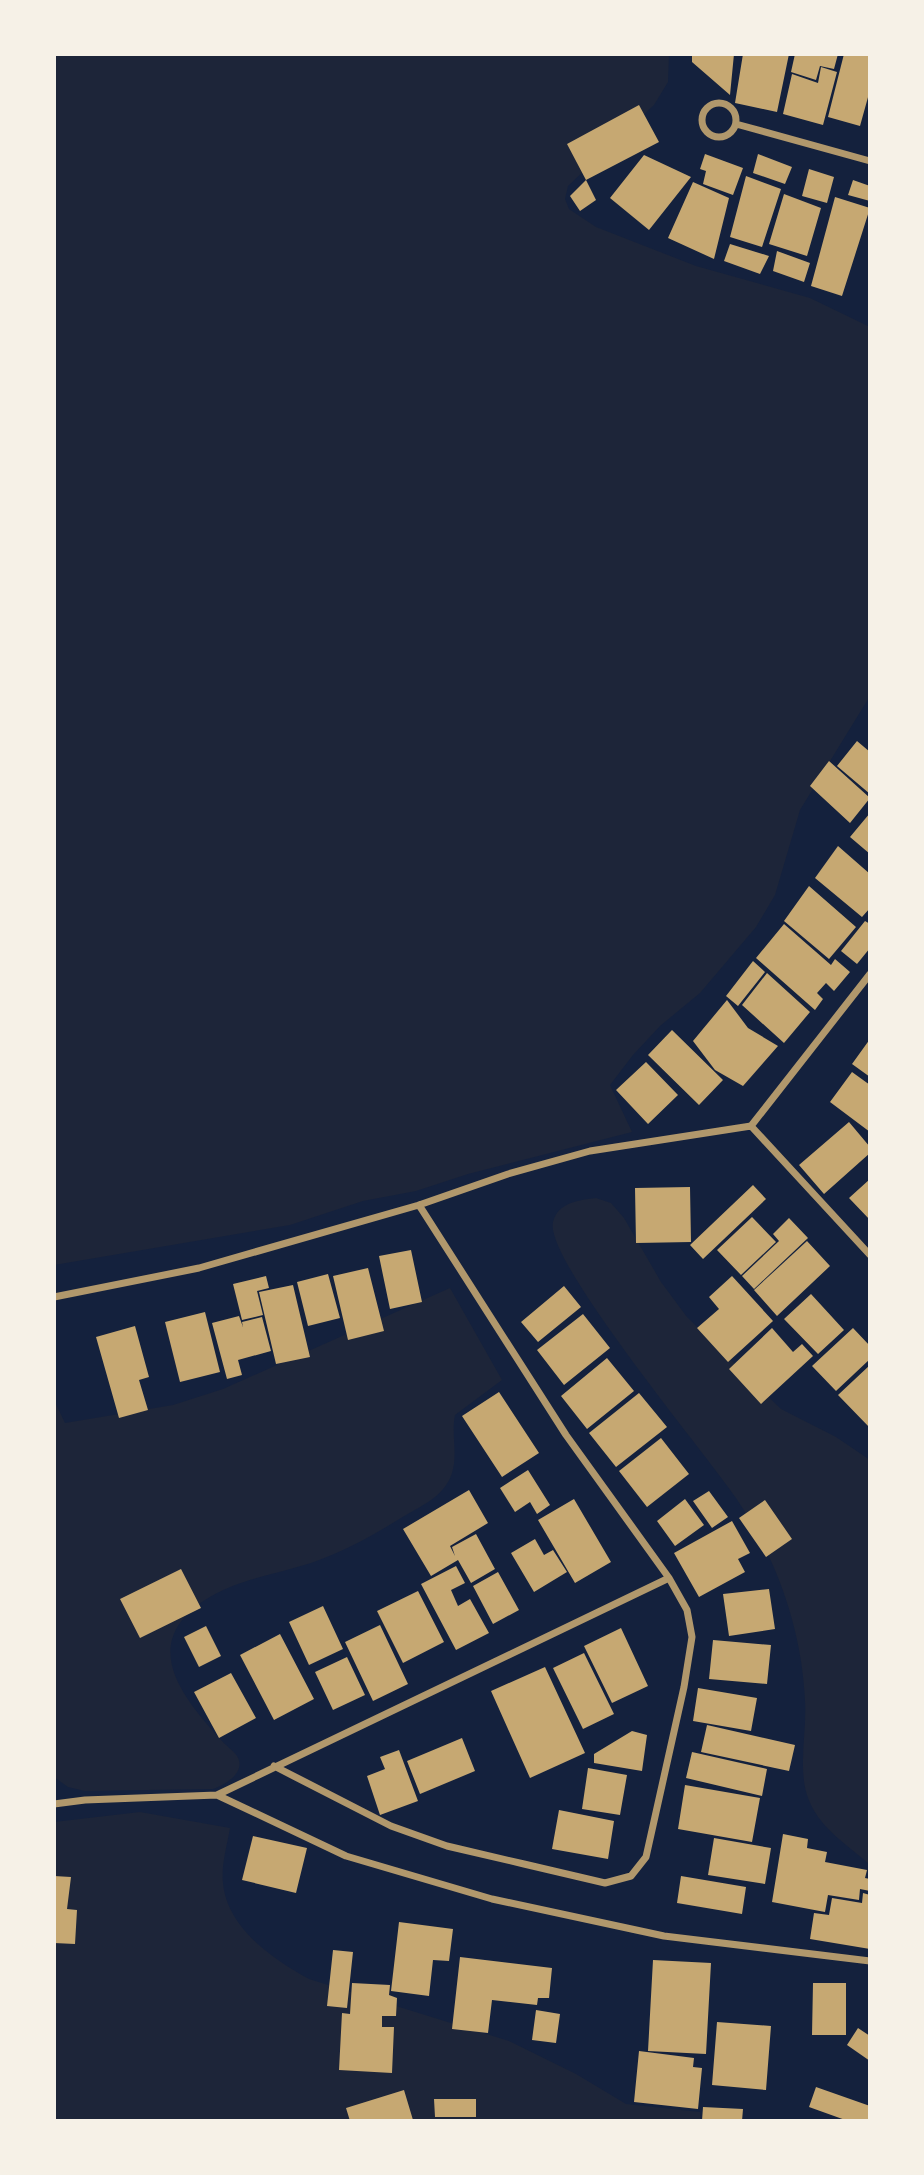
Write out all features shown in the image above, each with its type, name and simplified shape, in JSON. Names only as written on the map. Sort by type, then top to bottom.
[{"type":"street","points":[[722,102],[732,108],[736,124],[725,136],[713,136],[704,129],[703,113],[710,104],[722,102]]},
{"type":"street","points":[[736,124],[870,162]]},
{"type":"street","points":[[54,1297],[199,1268],[419,1205],[508,1174],[590,1151],[751,1126],[870,974]]},
{"type":"street","points":[[751,1126],[870,1255]]},
{"type":"street","points":[[274,1766],[391,1826],[447,1846],[604,1883],[624,1880],[638,1870],[646,1857],[690,1650],[691,1623],[669,1578],[566,1435],[419,1205]]},
{"type":"street","points":[[54,1804],[217,1795],[669,1578]]},
{"type":"street","points":[[217,1795],[346,1856],[492,1899],[664,1936],[870,1961]]},
{"type":"shaded area","points":[[54,54],[669,54],[668,82],[654,105],[568,186],[565,199],[569,209],[596,227],[696,266],[810,298],[870,327],[870,696],[800,810],[775,895],[756,927],[700,993],[660,1026],[610,1085],[632,1132],[468,1174],[416,1191],[363,1201],[290,1225],[54,1265]]},
{"type":"shaded area","points":[[596,1198],[611,1203],[624,1218],[661,1282],[687,1317],[781,1409],[836,1437],[870,1460],[870,1865],[825,1826],[807,1795],[803,1772],[805,1701],[799,1647],[775,1569],[763,1544],[736,1498],[599,1315],[557,1243],[553,1222],[560,1210],[570,1203]]},
{"type":"shaded area","points":[[450,1288],[502,1380],[455,1415],[454,1466],[445,1487],[427,1503],[348,1548],[311,1563],[243,1582],[217,1593],[185,1617],[174,1634],[170,1652],[173,1670],[193,1707],[237,1756],[239,1767],[233,1777],[213,1789],[85,1791],[68,1787],[54,1777],[54,1400],[65,1423],[173,1405],[223,1389]]},
{"type":"shaded area","points":[[140,1812],[230,1828],[223,1883],[233,1914],[242,1928],[267,1952],[309,1979],[509,2041],[576,2074],[626,2104],[700,2112],[700,2121],[54,2121],[54,1822]]},
{"type":"building","points":[[692,54],[734,54],[730,95],[692,62]]},
{"type":"building","points":[[743,54],[789,54],[777,112],[735,103]]},
{"type":"building","points":[[795,54],[838,54],[834,69],[820,66],[816,80],[791,72]]},
{"type":"building","points":[[844,54],[870,56],[870,90],[860,126],[828,117]]},
{"type":"building","points":[[821,67],[837,72],[823,125],[783,114],[792,74],[818,83]]},
{"type":"building","points":[[639,105],[659,142],[586,180],[567,144]]},
{"type":"building","points":[[705,154],[743,168],[733,195],[703,184],[706,171],[700,169]]},
{"type":"building","points":[[758,154],[792,167],[785,184],[753,173]]},
{"type":"building","points":[[644,155],[691,177],[649,230],[610,198]]},
{"type":"building","points":[[809,169],[834,177],[827,203],[802,196]]},
{"type":"building","points":[[746,176],[781,189],[762,247],[730,237]]},
{"type":"building","points":[[586,180],[596,200],[580,211],[570,196]]},
{"type":"building","points":[[853,180],[870,186],[870,201],[848,195]]},
{"type":"building","points":[[693,182],[729,198],[714,259],[668,238]]},
{"type":"building","points":[[784,194],[821,208],[807,256],[769,244]]},
{"type":"building","points":[[835,197],[870,208],[842,296],[811,286]]},
{"type":"building","points":[[730,244],[769,256],[760,274],[724,261]]},
{"type":"building","points":[[777,251],[810,263],[804,282],[773,271]]},
{"type":"building","points":[[857,741],[870,752],[870,794],[837,766]]},
{"type":"building","points":[[829,761],[870,798],[850,823],[810,786]]},
{"type":"building","points":[[870,813],[870,854],[850,837]]},
{"type":"building","points":[[838,846],[870,874],[870,908],[862,917],[815,878]]},
{"type":"building","points":[[809,886],[856,927],[829,959],[784,921]]},
{"type":"building","points":[[865,921],[870,924],[870,948],[857,964],[841,951]]},
{"type":"building","points":[[784,924],[831,965],[835,959],[850,972],[834,991],[826,983],[817,993],[823,999],[815,1010],[756,958]]},
{"type":"building","points":[[753,961],[765,972],[738,1006],[726,996]]},
{"type":"building","points":[[767,973],[810,1012],[784,1043],[742,1005]]},
{"type":"building","points":[[727,1000],[748,1028],[778,1046],[743,1086],[715,1070],[693,1041]]},
{"type":"building","points":[[672,1030],[723,1080],[699,1105],[648,1055]]},
{"type":"building","points":[[870,1039],[870,1077],[852,1064]]},
{"type":"building","points":[[646,1062],[678,1095],[648,1124],[616,1090]]},
{"type":"building","points":[[852,1072],[870,1085],[870,1132],[830,1102]]},
{"type":"building","points":[[849,1122],[870,1147],[870,1153],[824,1194],[799,1165]]},
{"type":"building","points":[[870,1179],[870,1220],[849,1198]]},
{"type":"building","points":[[753,1185],[766,1199],[703,1259],[690,1245]]},
{"type":"building","points":[[690,1187],[691,1242],[636,1243],[635,1188]]},
{"type":"building","points":[[752,1217],[776,1242],[741,1275],[717,1250]]},
{"type":"building","points":[[789,1218],[808,1238],[754,1289],[742,1276],[779,1241],[773,1234]]},
{"type":"building","points":[[807,1241],[830,1266],[777,1316],[754,1290]]},
{"type":"building","points":[[411,1250],[422,1302],[390,1309],[379,1256]]},
{"type":"building","points":[[368,1268],[384,1331],[348,1340],[333,1276]]},
{"type":"building","points":[[328,1274],[340,1318],[308,1326],[297,1282]]},
{"type":"building","points":[[266,1276],[269,1288],[257,1291],[263,1315],[242,1320],[233,1284]]},
{"type":"building","points":[[732,1276],[773,1321],[728,1362],[697,1328],[719,1309],[709,1297]]},
{"type":"building","points":[[293,1285],[310,1357],[276,1364],[259,1292]]},
{"type":"building","points":[[564,1286],[581,1307],[538,1342],[521,1322]]},
{"type":"building","points":[[811,1294],[844,1330],[818,1354],[784,1319]]},
{"type":"building","points":[[205,1312],[220,1372],[180,1382],[165,1322]]},
{"type":"building","points":[[583,1314],[610,1348],[564,1385],[537,1350]]},
{"type":"building","points":[[239,1316],[243,1327],[242,1322],[262,1317],[271,1351],[238,1360],[242,1375],[227,1379],[212,1323]]},
{"type":"building","points":[[135,1326],[149,1377],[139,1380],[148,1410],[119,1418],[96,1337]]},
{"type":"building","points":[[772,1328],[793,1352],[802,1344],[813,1356],[761,1404],[729,1369]]},
{"type":"building","points":[[853,1328],[870,1346],[870,1359],[836,1391],[812,1366]]},
{"type":"building","points":[[607,1358],[634,1391],[587,1429],[561,1396]]},
{"type":"building","points":[[870,1365],[870,1428],[838,1395]]},
{"type":"building","points":[[499,1392],[539,1453],[502,1477],[462,1416]]},
{"type":"building","points":[[639,1393],[667,1427],[616,1467],[589,1433]]},
{"type":"building","points":[[661,1438],[689,1474],[647,1507],[619,1471]]},
{"type":"building","points":[[528,1470],[550,1505],[537,1514],[530,1502],[515,1512],[500,1488]]},
{"type":"building","points":[[469,1490],[488,1523],[450,1546],[455,1556],[452,1547],[476,1534],[495,1569],[471,1583],[458,1560],[431,1576],[403,1529]]},
{"type":"building","points":[[709,1491],[728,1517],[712,1528],[693,1501]]},
{"type":"building","points":[[574,1499],[611,1562],[575,1583],[538,1520]]},
{"type":"building","points":[[685,1499],[704,1525],[675,1546],[657,1521]]},
{"type":"building","points":[[765,1500],[792,1539],[766,1557],[739,1518]]},
{"type":"building","points":[[732,1521],[750,1553],[738,1559],[745,1572],[699,1597],[674,1553]]},
{"type":"building","points":[[535,1539],[544,1555],[553,1550],[567,1572],[534,1592],[511,1553]]},
{"type":"building","points":[[456,1566],[465,1583],[451,1590],[458,1606],[470,1599],[489,1633],[456,1650],[421,1584]]},
{"type":"building","points":[[181,1569],[201,1608],[140,1638],[120,1599]]},
{"type":"building","points":[[498,1572],[519,1610],[493,1624],[473,1586]]},
{"type":"building","points":[[769,1589],[775,1629],[729,1636],[723,1594]]},
{"type":"building","points":[[418,1591],[444,1642],[403,1663],[377,1611]]},
{"type":"building","points":[[323,1606],[343,1649],[309,1665],[289,1622]]},
{"type":"building","points":[[380,1625],[408,1684],[373,1701],[345,1642]]},
{"type":"building","points":[[206,1626],[221,1656],[199,1667],[184,1637]]},
{"type":"building","points":[[621,1628],[648,1686],[612,1703],[584,1646]]},
{"type":"building","points":[[280,1634],[314,1699],[274,1720],[240,1655]]},
{"type":"building","points":[[713,1640],[771,1645],[767,1684],[709,1679]]},
{"type":"building","points":[[584,1653],[614,1714],[583,1729],[553,1668]]},
{"type":"building","points":[[347,1657],[365,1695],[333,1710],[315,1672]]},
{"type":"building","points":[[545,1667],[585,1753],[530,1778],[491,1691]]},
{"type":"building","points":[[231,1673],[256,1718],[219,1738],[194,1692]]},
{"type":"building","points":[[698,1688],[757,1698],[751,1731],[693,1721]]},
{"type":"building","points":[[707,1725],[795,1745],[789,1771],[701,1752]]},
{"type":"building","points":[[632,1731],[647,1735],[642,1771],[594,1763],[594,1754]]},
{"type":"building","points":[[462,1738],[475,1771],[420,1794],[407,1761]]},
{"type":"building","points":[[399,1750],[418,1801],[380,1815],[367,1776],[385,1769],[380,1757]]},
{"type":"building","points":[[692,1752],[767,1769],[762,1796],[686,1778]]},
{"type":"building","points":[[588,1768],[627,1775],[620,1815],[582,1809]]},
{"type":"building","points":[[685,1785],[760,1798],[752,1842],[678,1829]]},
{"type":"building","points":[[559,1810],[614,1821],[608,1859],[552,1849]]},
{"type":"building","points":[[783,1834],[808,1839],[807,1848],[827,1852],[825,1862],[867,1870],[865,1878],[870,1879],[870,1891],[860,1889],[859,1900],[828,1895],[825,1912],[772,1902]]},
{"type":"building","points":[[253,1836],[307,1848],[296,1893],[242,1880]]},
{"type":"building","points":[[714,1838],[771,1848],[765,1884],[708,1875]]},
{"type":"building","points":[[54,1876],[71,1877],[67,1909],[77,1910],[75,1944],[54,1943]]},
{"type":"building","points":[[681,1876],[746,1887],[742,1914],[677,1903]]},
{"type":"building","points":[[863,1893],[870,1895],[870,1949],[810,1939],[814,1913],[829,1915],[832,1898],[862,1903]]},
{"type":"building","points":[[399,1922],[453,1929],[449,1961],[433,1960],[429,1996],[391,1991]]},
{"type":"building","points":[[333,1950],[353,1952],[347,2008],[327,2006]]},
{"type":"building","points":[[460,1957],[552,1968],[549,1998],[538,1998],[537,2005],[492,2000],[488,2033],[452,2029]]},
{"type":"building","points":[[653,1960],[711,1963],[706,2054],[648,2051]]},
{"type":"building","points":[[352,1983],[390,1985],[389,1995],[397,1998],[396,2016],[382,2016],[382,2027],[394,2027],[392,2073],[339,2070],[342,2013],[350,2014]]},
{"type":"building","points":[[813,1983],[846,1983],[846,2035],[812,2035]]},
{"type":"building","points":[[536,2010],[560,2014],[556,2043],[532,2040]]},
{"type":"building","points":[[717,2022],[771,2026],[766,2090],[712,2085]]},
{"type":"building","points":[[858,2028],[870,2036],[870,2061],[847,2045]]},
{"type":"building","points":[[639,2051],[694,2058],[693,2067],[702,2068],[698,2109],[634,2102]]},
{"type":"building","points":[[816,2087],[870,2106],[870,2121],[848,2121],[809,2107]]},
{"type":"building","points":[[404,2090],[413,2120],[350,2121],[346,2108]]},
{"type":"building","points":[[434,2099],[476,2099],[476,2117],[435,2117]]},
{"type":"building","points":[[703,2107],[743,2109],[742,2121],[702,2121]]}]
